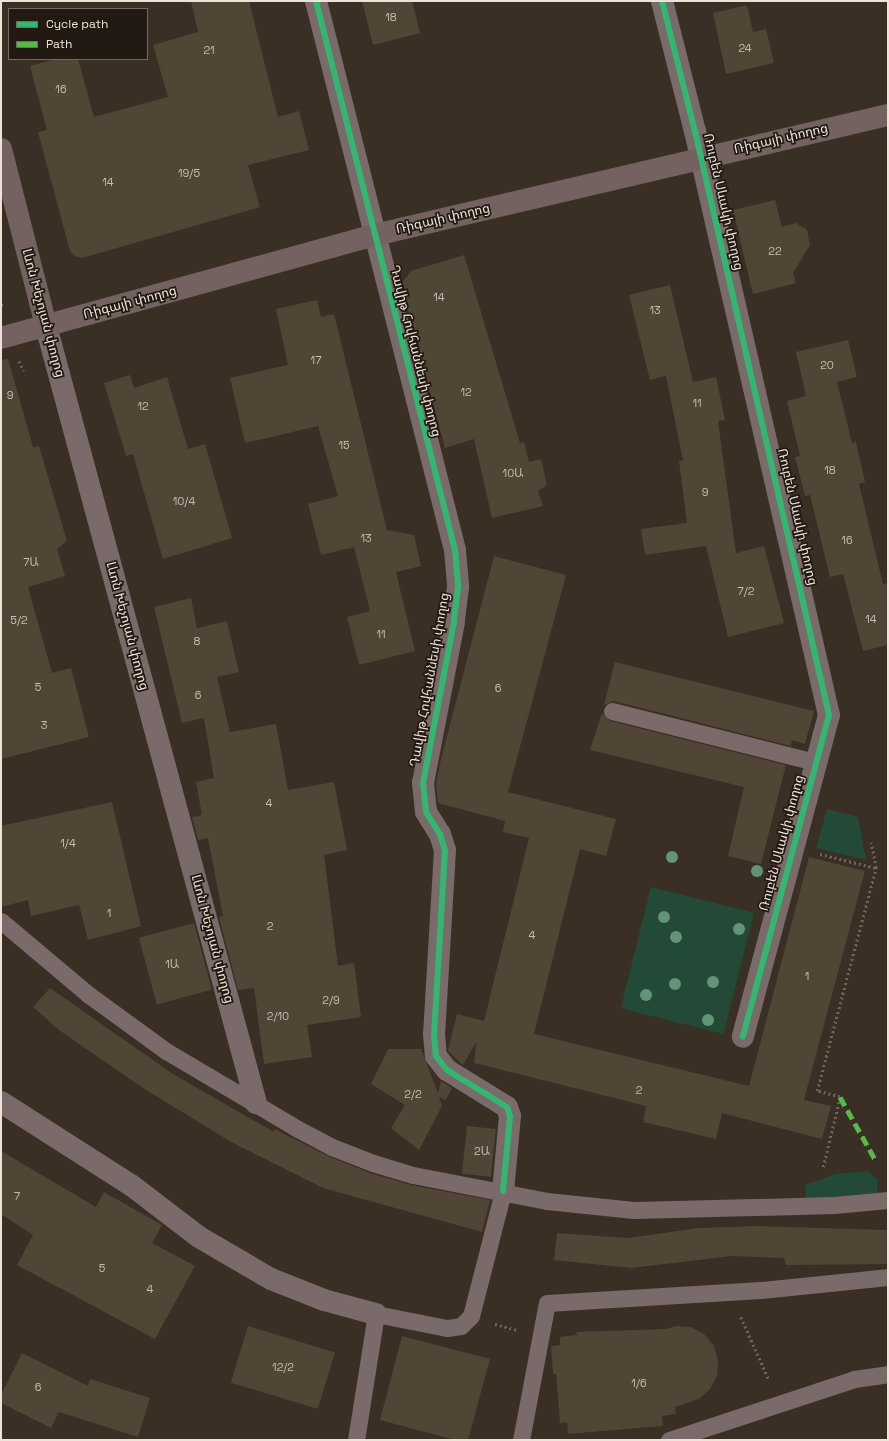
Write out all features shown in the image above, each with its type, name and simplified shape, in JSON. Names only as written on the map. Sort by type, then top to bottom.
[{"type":"street","name":"Դավիթ Հովհաննեսի փողոց","points":[[316,1],[454,550],[458,587],[454,622],[423,783],[426,812],[440,834],[445,850],[434,1034],[436,1056],[447,1070],[507,1108],[510,1116],[503,1191]]},
{"type":"street","name":"Ռուբեն Սևակի փողոց","points":[[662,1],[701,157],[822,675],[829,715],[815,762],[743,1037]]},
{"type":"street","name":"Ռիգայի փողոց","points":[[1,338],[375,235],[701,157],[888,115]]},
{"type":"street","name":"Լևոն Խեչոյան փողոց","points":[[1,149],[46,326],[256,1103]]},
{"type":"street","points":[[1,1102],[131,1185],[199,1237],[271,1279],[324,1300],[376,1314]]},
{"type":"lane","points":[[612,711],[815,762]]},
{"type":"lane","points":[[1,921],[88,995],[160,1046],[332,1147],[373,1163],[413,1175],[503,1191],[547,1201],[634,1210],[834,1205],[888,1200]]},
{"type":"lane","points":[[356,1440],[376,1314],[447,1328],[461,1326],[471,1316],[503,1191]]},
{"type":"lane","points":[[521,1440],[547,1303],[730,1292],[888,1277]]},
{"type":"lane","points":[[669,1440],[854,1380],[888,1374]]},
{"type":"path","points":[[823,1167],[840,1097],[817,1091],[876,868],[871,842]]},
{"type":"path","points":[[793,847],[876,868]]},
{"type":"path","points":[[730,1292],[780,1404]]},
{"type":"path","points":[[494,1323],[512,1328]]},
{"type":"green space","points":[[827,809],[858,817],[866,860],[816,848]]},
{"type":"green space","points":[[651,887],[754,913],[724,1034],[621,1008]]},
{"type":"green space","points":[[867,1171],[877,1179],[877,1193],[806,1200],[805,1185],[835,1174]]},
{"type":"building","points":[[191,1],[249,1],[278,117],[299,111],[309,150],[248,165],[260,207],[82,258],[75,256],[70,251],[38,132],[47,130],[30,66],[51,60],[78,60],[94,117],[168,97],[153,45],[198,32]]},
{"type":"building","points":[[362,1],[412,1],[420,33],[373,45]]},
{"type":"building","points":[[747,5],[753,32],[766,29],[774,63],[726,74],[713,13]]},
{"type":"building","points":[[775,200],[782,227],[796,223],[807,230],[810,245],[793,273],[796,283],[753,294],[733,210]]},
{"type":"building","points":[[464,255],[520,443],[524,442],[529,462],[541,459],[547,485],[538,491],[543,506],[492,518],[474,439],[445,448],[401,284],[411,271]]},
{"type":"building","points":[[670,285],[693,382],[716,377],[725,420],[718,421],[736,553],[764,546],[784,623],[728,637],[706,546],[645,555],[641,529],[687,523],[679,461],[683,460],[666,376],[650,380],[629,295]]},
{"type":"building","points":[[317,300],[321,317],[334,314],[387,530],[414,535],[421,566],[396,572],[415,651],[359,665],[347,617],[370,611],[354,547],[321,555],[308,504],[338,496],[318,426],[245,443],[230,378],[288,365],[276,309]]},
{"type":"building","points":[[848,340],[857,377],[837,382],[852,443],[856,442],[865,482],[859,484],[883,584],[888,583],[888,645],[863,651],[843,574],[830,577],[810,495],[805,496],[795,457],[800,456],[787,401],[806,396],[796,352]]},
{"type":"building","points":[[8,359],[33,447],[39,446],[67,541],[57,549],[65,576],[28,587],[52,673],[71,668],[89,737],[1,759],[1,360]]},
{"type":"building","points":[[130,375],[134,388],[167,377],[188,449],[205,444],[232,538],[163,559],[133,454],[126,456],[104,383]]},
{"type":"building","points":[[494,556],[566,575],[508,792],[616,819],[606,856],[580,849],[534,1034],[749,1086],[809,857],[865,871],[804,1100],[831,1106],[822,1139],[722,1113],[716,1139],[643,1122],[646,1106],[474,1063],[476,1042],[463,1065],[448,1051],[457,1014],[484,1021],[529,838],[503,832],[505,821],[438,803],[436,784],[440,763]]},
{"type":"building","points":[[191,598],[197,628],[227,621],[239,672],[217,677],[230,732],[276,724],[288,790],[334,782],[347,850],[324,855],[338,966],[354,963],[361,1017],[307,1025],[312,1057],[264,1064],[254,988],[238,990],[219,917],[223,916],[208,838],[198,840],[192,817],[202,815],[196,782],[214,778],[204,718],[182,723],[154,607]]},
{"type":"building","points":[[615,662],[814,711],[805,744],[792,740],[791,746],[614,701],[604,705]]},
{"type":"building","points":[[602,713],[610,721],[786,765],[761,864],[728,856],[744,787],[590,750]]},
{"type":"building","points":[[112,802],[141,926],[88,940],[79,905],[31,916],[28,900],[1,907],[1,826]]},
{"type":"building","points":[[194,923],[212,990],[157,1004],[139,938]]},
{"type":"building","points":[[50,988],[173,1074],[274,1132],[274,1129],[328,1156],[370,1173],[411,1185],[490,1200],[482,1232],[323,1188],[233,1143],[143,1088],[59,1030],[33,1007]]},
{"type":"building","points":[[388,1049],[421,1049],[438,1093],[441,1081],[452,1088],[446,1100],[439,1097],[442,1106],[419,1150],[391,1128],[405,1105],[371,1084]]},
{"type":"building","points":[[467,1126],[496,1129],[491,1177],[462,1174]]},
{"type":"building","points":[[1,1151],[96,1207],[104,1192],[162,1225],[152,1243],[195,1266],[155,1339],[17,1265],[33,1235],[1,1214]]},
{"type":"building","points":[[755,1226],[888,1230],[888,1264],[786,1265],[784,1258],[732,1256],[631,1268],[554,1260],[557,1233],[628,1238],[699,1228]]},
{"type":"building","points":[[248,1326],[335,1353],[318,1409],[231,1382]]},
{"type":"building","points":[[676,1326],[691,1327],[704,1334],[714,1346],[718,1361],[717,1376],[710,1389],[699,1399],[675,1407],[676,1414],[662,1416],[663,1426],[568,1434],[567,1422],[560,1423],[556,1374],[553,1374],[551,1346],[560,1345],[560,1337],[577,1335],[576,1332],[666,1329]]},
{"type":"building","points":[[402,1336],[490,1359],[468,1440],[455,1440],[380,1420]]},
{"type":"building","points":[[22,1353],[88,1386],[90,1379],[150,1398],[138,1437],[59,1412],[51,1428],[1,1403],[1,1395]]},
{"type":"marked path","points":[[840,1097],[875,1159]]},
{"type":"cycle path","points":[[316,1],[455,550],[458,587],[454,622],[423,783],[426,812],[440,834],[445,850],[434,1034],[436,1056],[447,1070],[507,1107],[510,1116],[503,1191]]},
{"type":"cycle path","points":[[662,1],[695,131],[829,715],[743,1037]]}]
